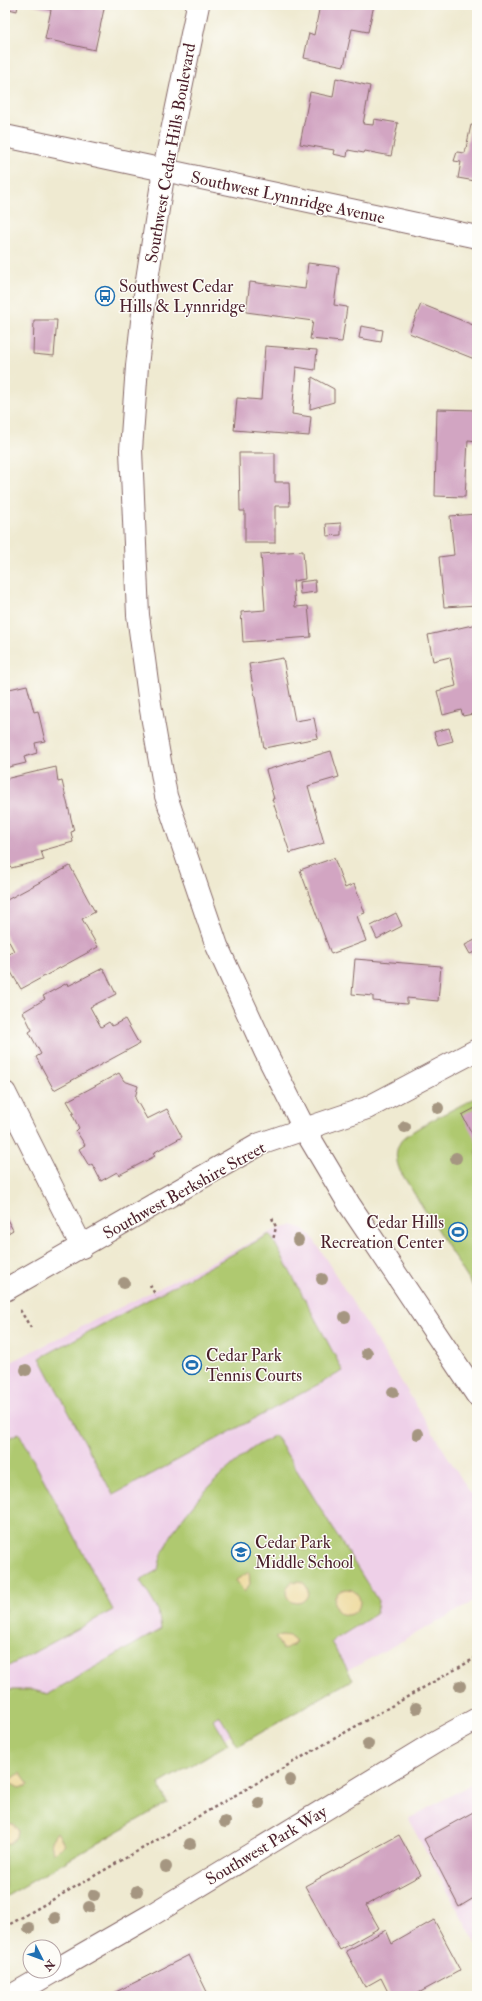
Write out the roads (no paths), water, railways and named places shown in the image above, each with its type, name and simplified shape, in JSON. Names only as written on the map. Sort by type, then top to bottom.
[{"type":"street","name":"Southwest Cedar Hills Boulevard","points":[[198,5],[164,170],[145,294],[136,366],[131,450],[138,615],[150,704],[166,796],[217,946],[265,1051],[305,1130],[349,1204],[477,1395]]},
{"type":"street","name":"Southwest Lynnridge Avenue","points":[[5,136],[477,237]]},
{"type":"street","name":"Southwest Berkshire Street","points":[[5,1290],[260,1144],[367,1108],[477,1050]]},
{"type":"street","points":[[5,1093],[82,1247]]},
{"type":"street","name":"Southwest Park Way","points":[[62,1966],[153,1914],[437,1741],[477,1719]]},
{"type":"street","name":"Southwest Park Way","points":[[10,1996],[40,1979]]},
{"type":"place","name":"Southwest Cedar Hills & Lynnridge","points":[[105,296]]},
{"type":"place","name":"Cedar Hills Recreation Center","points":[[458,1232]]},
{"type":"place","name":"Cedar Park Tennis Courts","points":[[192,1365]]},
{"type":"place","name":"Cedar Park Middle School","points":[[241,1552]]}]
